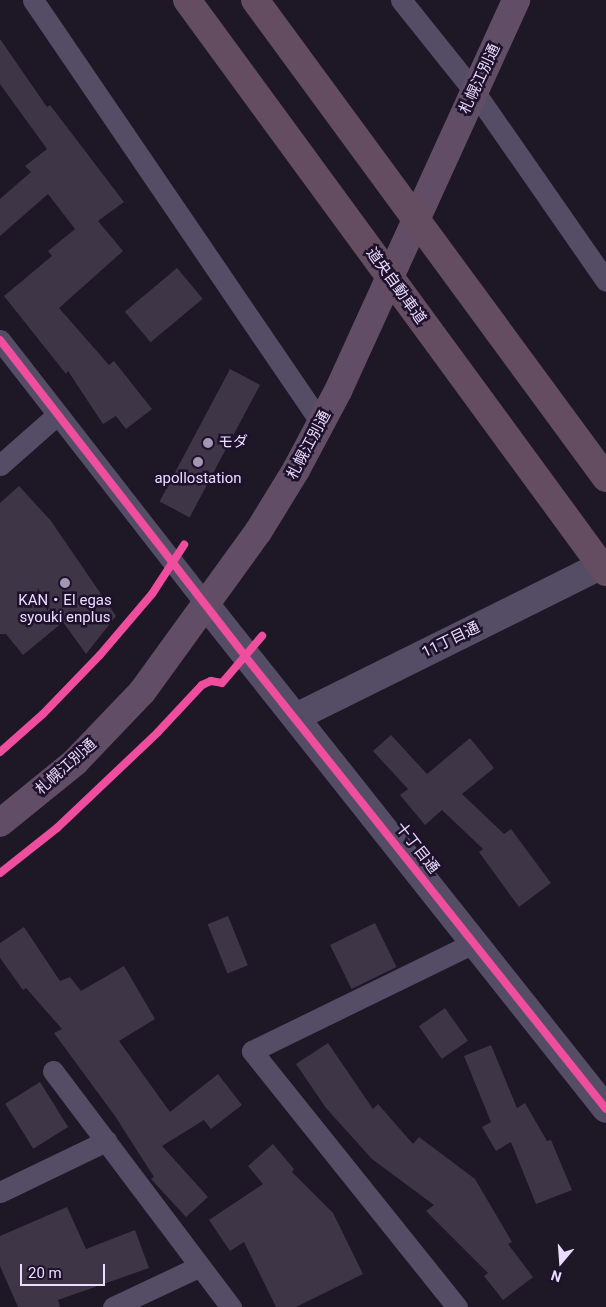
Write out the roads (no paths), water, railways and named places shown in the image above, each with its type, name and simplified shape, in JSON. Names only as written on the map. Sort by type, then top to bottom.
[{"type":"highway","name":"道央自動車道","points":[[187,0],[606,572]]},
{"type":"highway","points":[[256,0],[606,478]]},
{"type":"highway","name":"札幌江別通","points":[[0,822],[75,762],[142,692],[263,524],[338,391],[516,0]]},
{"type":"street","points":[[33,0],[320,423]]},
{"type":"street","points":[[400,0],[470,100],[606,280]]},
{"type":"street","points":[[0,340],[206,605]]},
{"type":"street","points":[[0,465],[58,414]]},
{"type":"street","name":"11丁目通","points":[[296,717],[606,563]]},
{"type":"street","name":"十丁目通","points":[[206,605],[606,1109]]},
{"type":"street","points":[[457,1307],[252,1051],[474,942]]},
{"type":"street","points":[[53,1071],[231,1307]]},
{"type":"street","points":[[0,1192],[106,1141]]},
{"type":"street","points":[[114,1307],[200,1266]]},
{"type":"place","name":"モダ","points":[[208,443]]},
{"type":"place","name":"apollostation","points":[[198,462]]},
{"type":"place","name":"KAN・EI egas syouki enplus","points":[[65,583]]}]
